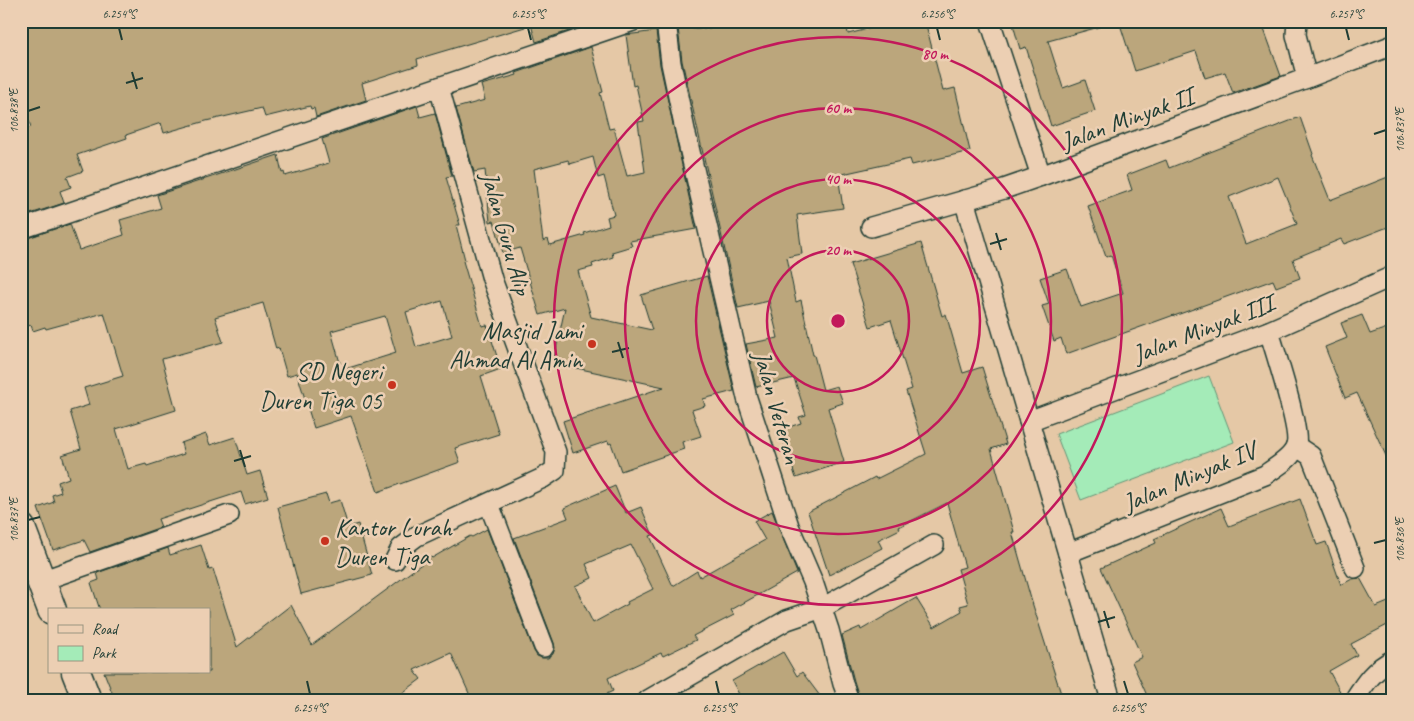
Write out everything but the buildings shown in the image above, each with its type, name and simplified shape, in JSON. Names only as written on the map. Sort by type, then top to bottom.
[{"type":"main road","points":[[21,528],[51,608]]},
{"type":"main road","points":[[77,674],[87,700]]},
{"type":"street","points":[[21,229],[633,21]]},
{"type":"street","name":"Jalan Veteran","points":[[666,21],[671,63],[685,130],[747,398],[790,526],[822,608],[842,684],[849,700]]},
{"type":"street","points":[[990,21],[1041,176]]},
{"type":"street","points":[[1297,21],[1296,35],[1307,78]]},
{"type":"street","name":"Jalan Minyak II","points":[[871,227],[1041,176],[1393,45]]},
{"type":"street","name":"Jalan Guru Alip","points":[[395,560],[401,548],[417,536],[489,504],[543,478],[555,470],[556,452],[492,279],[440,87]]},
{"type":"street","points":[[964,200],[1111,700]]},
{"type":"street","name":"Jalan Minyak III","points":[[1030,421],[1269,331],[1393,276]]},
{"type":"street","points":[[1269,331],[1296,428],[1296,446],[1311,456],[1355,568]]},
{"type":"street","name":"Jalan Minyak IV","points":[[1068,553],[1265,475],[1288,458],[1296,446]]},
{"type":"street","points":[[489,504],[544,647]]},
{"type":"street","points":[[41,580],[229,515]]},
{"type":"street","points":[[648,700],[787,620],[822,608],[934,545]]},
{"type":"street","points":[[1354,700],[1368,678],[1393,660]]},
{"type":"green space","points":[[1209,376],[1234,442],[1081,500],[1056,434]]},
{"type":"place","name":"Masjid Jami Ahmad Al Amin","points":[[592,344]]},
{"type":"place","name":"SD Negeri Duren Tiga 05","points":[[392,385]]},
{"type":"place","name":"Kantor Lurah Duren Tiga","points":[[325,541]]}]
